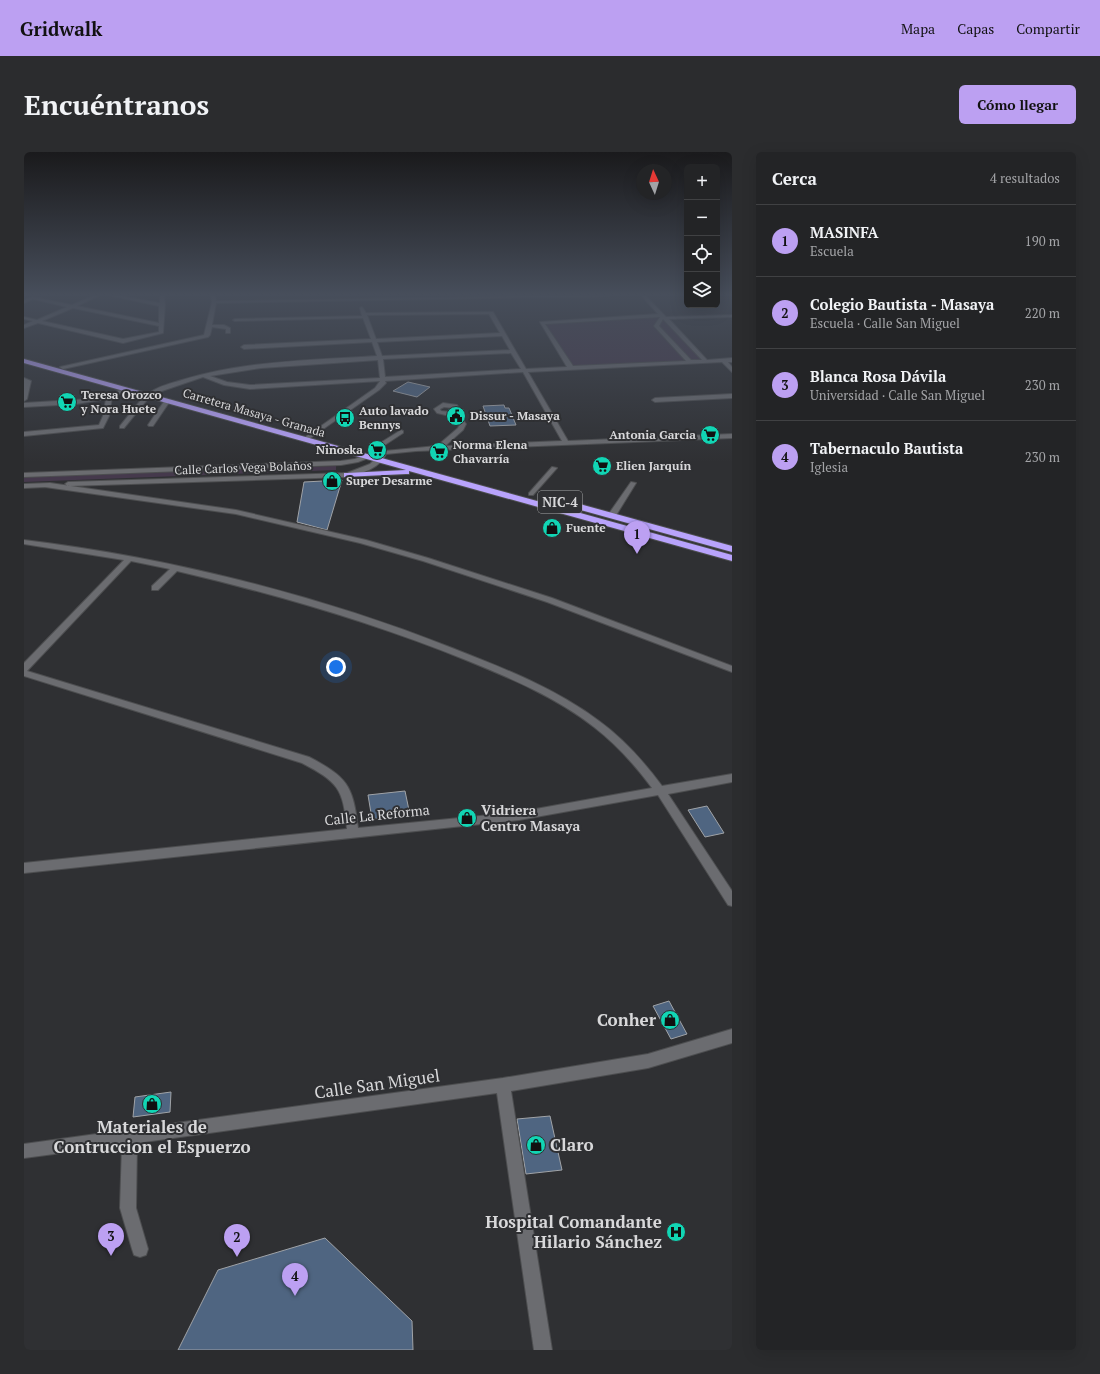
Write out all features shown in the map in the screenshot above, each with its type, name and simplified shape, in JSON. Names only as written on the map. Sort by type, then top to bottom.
[{"type":"highway","name":"Carretera Masaya - Granada","points":[[24,356],[368,454],[612,515],[732,549]]},
{"type":"highway","name":"Carretera Masaya - Granada","points":[[24,361],[124,390],[309,437]]},
{"type":"highway","name":"Carretera Masaya - Granada","points":[[381,457],[436,476],[732,558]]},
{"type":"highway","points":[[347,475],[384,472],[436,476]]},
{"type":"street","points":[[63,367],[138,351]]},
{"type":"street","points":[[309,437],[377,389],[383,383],[384,378],[377,351]]},
{"type":"street","points":[[154,392],[171,384],[204,375],[250,366],[512,351],[525,370],[566,442]]},
{"type":"street","points":[[560,351],[571,368]]},
{"type":"street","points":[[679,351],[689,361]]},
{"type":"street","points":[[697,351],[706,360]]},
{"type":"street","points":[[204,375],[226,384],[250,387],[525,370],[706,360],[732,360]]},
{"type":"street","points":[[723,360],[732,370]]},
{"type":"street","points":[[24,380],[28,381],[24,399]]},
{"type":"street","points":[[24,405],[109,397],[124,390]]},
{"type":"street","points":[[122,427],[147,396]]},
{"type":"street","points":[[655,400],[732,396]]},
{"type":"street","points":[[24,434],[101,427],[106,416],[109,397]]},
{"type":"street","points":[[151,425],[167,401]]},
{"type":"street","points":[[439,448],[461,429],[463,424],[455,413]]},
{"type":"street","name":"Calle Carlos Vega Bolaños","points":[[24,475],[341,463],[356,461],[401,432]]},
{"type":"street","points":[[381,457],[439,448],[732,436]]},
{"type":"street","name":"Calle Carlos Vega Bolaños","points":[[24,486],[347,475],[361,471],[381,457]]},
{"type":"street","points":[[531,494],[554,468]]},
{"type":"street","points":[[612,515],[633,483]]},
{"type":"street","points":[[44,485],[236,512],[379,547],[478,576],[603,618],[732,669]]},
{"type":"street","points":[[24,542],[81,549],[130,558],[176,568],[305,601],[384,626],[497,669],[573,708],[612,735],[637,761],[660,792],[732,901]]},
{"type":"street","points":[[24,669],[130,558]]},
{"type":"street","points":[[155,588],[176,568]]},
{"type":"street","points":[[24,673],[305,760],[336,777],[345,788],[349,801],[353,833]]},
{"type":"street","name":"Calle La Reforma","points":[[24,868],[519,816],[732,778]]},
{"type":"street","name":"Calle San Miguel","points":[[24,1151],[503,1085],[648,1061],[732,1036]]},
{"type":"street","points":[[503,1085],[543,1350]]},
{"type":"street","points":[[130,1137],[128,1208],[132,1226],[140,1249]]},
{"type":"shaded area","points":[[560,351],[697,351],[705,360],[571,368]]},
{"type":"shaded area","points":[[336,466],[336,470],[24,482],[24,477]]},
{"type":"building","points":[[408,382],[430,387],[417,397],[393,391]]},
{"type":"building","points":[[504,405],[505,408],[509,408],[516,425],[490,426],[483,406]]},
{"type":"building","points":[[342,480],[327,530],[297,522],[304,482]]},
{"type":"building","points":[[405,791],[410,815],[372,819],[368,795]]},
{"type":"building","points":[[707,806],[724,833],[705,837],[688,810]]},
{"type":"building","name":"Conher","points":[[669,1001],[687,1034],[671,1039],[653,1006]]},
{"type":"building","name":"Materiales de Contruccion el Espuerzo","points":[[171,1092],[170,1112],[133,1117],[135,1097]]},
{"type":"building","name":"Claro","points":[[550,1116],[562,1170],[526,1174],[517,1119]]},
{"type":"building","points":[[325,1238],[412,1321],[413,1350],[178,1350],[218,1270]]},
{"type":"place","name":"Teresa Orozco y Nora Huete","points":[[67,402]]},
{"type":"place","name":"Dissur - Masaya","points":[[456,416]]},
{"type":"place","name":"Auto lavado Bennys","points":[[345,418]]},
{"type":"place","name":"Antonia Garcia","points":[[710,435]]},
{"type":"place","name":"Ninoska","points":[[377,450]]},
{"type":"place","name":"Norma Elena Chavarría","points":[[439,452]]},
{"type":"place","name":"Elien Jarquín","points":[[602,466]]},
{"type":"place","name":"Super Desarme","points":[[332,481]]},
{"type":"place","name":"Fuente","points":[[552,528]]},
{"type":"place","name":"MASINFA","points":[[637,554]]},
{"type":"place","name":"Vidriera Centro Masaya","points":[[467,818]]},
{"type":"place","name":"Conher","points":[[670,1020]]},
{"type":"place","name":"Materiales de Contruccion el Espuerzo","points":[[152,1104]]},
{"type":"place","name":"Claro","points":[[536,1145]]},
{"type":"place","name":"Hospital Comandante Hilario Sánchez","points":[[676,1232]]},
{"type":"place","name":"Blanca Rosa Dávila","points":[[111,1256]]},
{"type":"place","name":"Colegio Bautista - Masaya","points":[[237,1257]]},
{"type":"place","name":"Tabernaculo Bautista","points":[[295,1296]]}]
